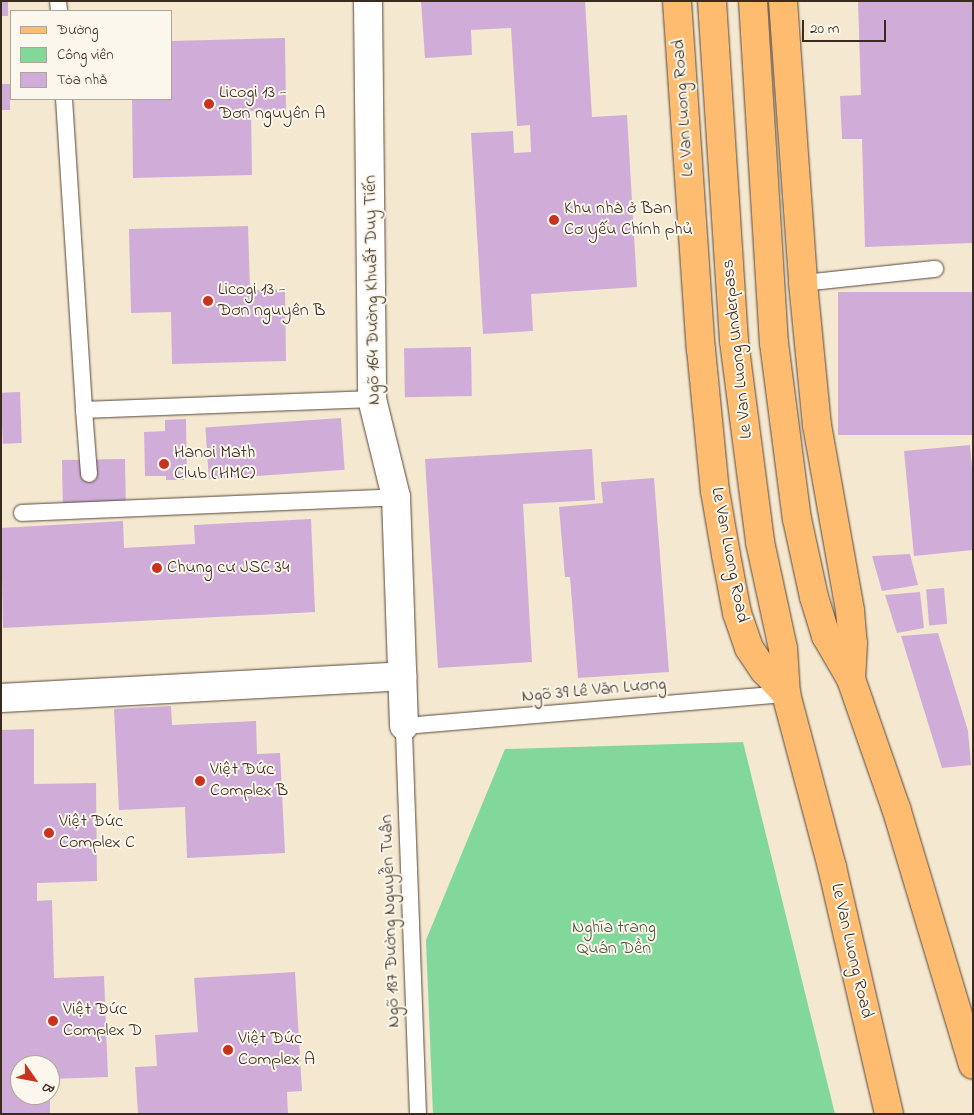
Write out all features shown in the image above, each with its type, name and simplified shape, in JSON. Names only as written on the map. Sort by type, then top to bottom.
[{"type":"main road","name":"Le Van Luong Road","points":[[677,1],[701,349],[715,492],[737,613],[749,648],[764,670],[786,694],[832,867],[889,1114]]},
{"type":"main road","name":"Le Van Luong Underpass","points":[[712,1],[734,341],[760,542],[783,648],[786,694]]},
{"type":"main road","name":"Le Van Luong Underpass","points":[[753,1],[774,342],[797,519],[826,636],[851,679]]},
{"type":"main road","points":[[783,1],[803,283],[817,425],[850,611],[853,643],[851,679],[896,808],[973,1065]]},
{"type":"street","name":"Ngõ 164 Đường Khuất Duy Tiến","points":[[368,1],[372,399],[396,497],[404,726]]},
{"type":"street","points":[[1,698],[402,676]]},
{"type":"lane","points":[[64,100],[89,474]]},
{"type":"lane","points":[[803,283],[935,269]]},
{"type":"lane","points":[[84,410],[372,399]]},
{"type":"lane","points":[[22,513],[396,497]]},
{"type":"lane","name":"Ngõ 39 Lê Văn Lương","points":[[404,726],[786,694]]},
{"type":"lane","name":"Ngõ 187 Đường Nguyễn Tuân","points":[[404,726],[418,1114]]},
{"type":"green space","name":"Nghĩa trang Quán Dền","points":[[743,742],[835,1114],[433,1114],[426,940],[505,749]]},
{"type":"building","points":[[1,1],[8,1],[8,16],[1,16]]},
{"type":"building","name":"Khu nhà ở Ban Cơ yếu Chính phủ","points":[[421,1],[585,1],[592,117],[627,115],[637,287],[531,294],[533,331],[483,334],[471,133],[513,131],[514,153],[531,152],[530,125],[517,126],[511,28],[471,30],[472,55],[425,58]]},
{"type":"building","points":[[858,1],[973,1],[973,243],[865,247],[862,139],[842,139],[840,96],[861,95]]},
{"type":"building","name":"Licogi 13 - Đơn nguyên A","points":[[285,38],[286,110],[251,111],[252,175],[133,178],[132,100],[172,100],[172,41]]},
{"type":"building","points":[[1,84],[10,84],[10,110],[1,110]]},
{"type":"building","name":"Licogi 13 - Đơn nguyên B","points":[[248,226],[250,290],[285,289],[286,361],[172,364],[171,312],[131,313],[129,229]]},
{"type":"building","points":[[838,292],[973,292],[973,435],[838,435]]},
{"type":"building","points":[[471,347],[472,396],[405,397],[404,348]]},
{"type":"building","points":[[20,392],[22,443],[3,444],[1,393]]},
{"type":"building","points":[[341,418],[345,470],[209,479],[205,427]]},
{"type":"building","points":[[186,419],[187,480],[166,480],[166,476],[145,476],[144,432],[165,431],[165,420]]},
{"type":"building","points":[[970,445],[973,479],[973,550],[914,556],[904,451]]},
{"type":"building","points":[[592,449],[595,500],[523,504],[532,662],[438,668],[425,459]]},
{"type":"building","points":[[125,459],[126,506],[63,507],[62,460]]},
{"type":"building","points":[[654,478],[669,672],[578,678],[570,577],[565,577],[559,507],[603,503],[601,482]]},
{"type":"building","name":"Chung cư JSC 34","points":[[311,519],[315,612],[3,628],[1,528],[123,521],[124,548],[195,544],[194,525]]},
{"type":"building","points":[[910,554],[918,585],[882,591],[872,556]]},
{"type":"building","points":[[944,588],[947,624],[929,625],[926,590]]},
{"type":"building","points":[[920,592],[924,628],[897,633],[885,595]]},
{"type":"building","points":[[938,633],[968,731],[971,765],[942,768],[901,636]]},
{"type":"building","name":"Việt Đức Complex B","points":[[171,706],[172,725],[256,721],[257,754],[280,753],[285,853],[187,858],[185,807],[119,810],[114,709]]},
{"type":"building","points":[[34,729],[34,784],[96,783],[97,881],[37,883],[37,901],[52,900],[54,978],[104,976],[108,1077],[60,1079],[60,1055],[10,1055],[10,1105],[50,1105],[50,1114],[1,1114],[1,730]]},
{"type":"building","name":"Việt Đức Complex A","points":[[295,972],[302,1091],[287,1092],[288,1114],[138,1114],[135,1067],[157,1066],[155,1035],[198,1032],[194,978]]},
{"type":"place","name":"Licogi 13 - Đơn nguyên A","points":[[209,104]]},
{"type":"place","name":"Khu nhà ở Ban Cơ yếu Chính phủ","points":[[554,220]]},
{"type":"place","name":"Licogi 13 - Đơn nguyên B","points":[[208,301]]},
{"type":"place","name":"Hanoi Math Club (HMC)","points":[[164,464]]},
{"type":"place","name":"Chung cư JSC 34","points":[[157,568]]},
{"type":"place","name":"Việt Đức Complex B","points":[[200,781]]},
{"type":"place","name":"Việt Đức Complex C","points":[[49,833]]},
{"type":"place","name":"Việt Đức Complex D","points":[[53,1021]]},
{"type":"place","name":"Việt Đức Complex A","points":[[228,1050]]}]
